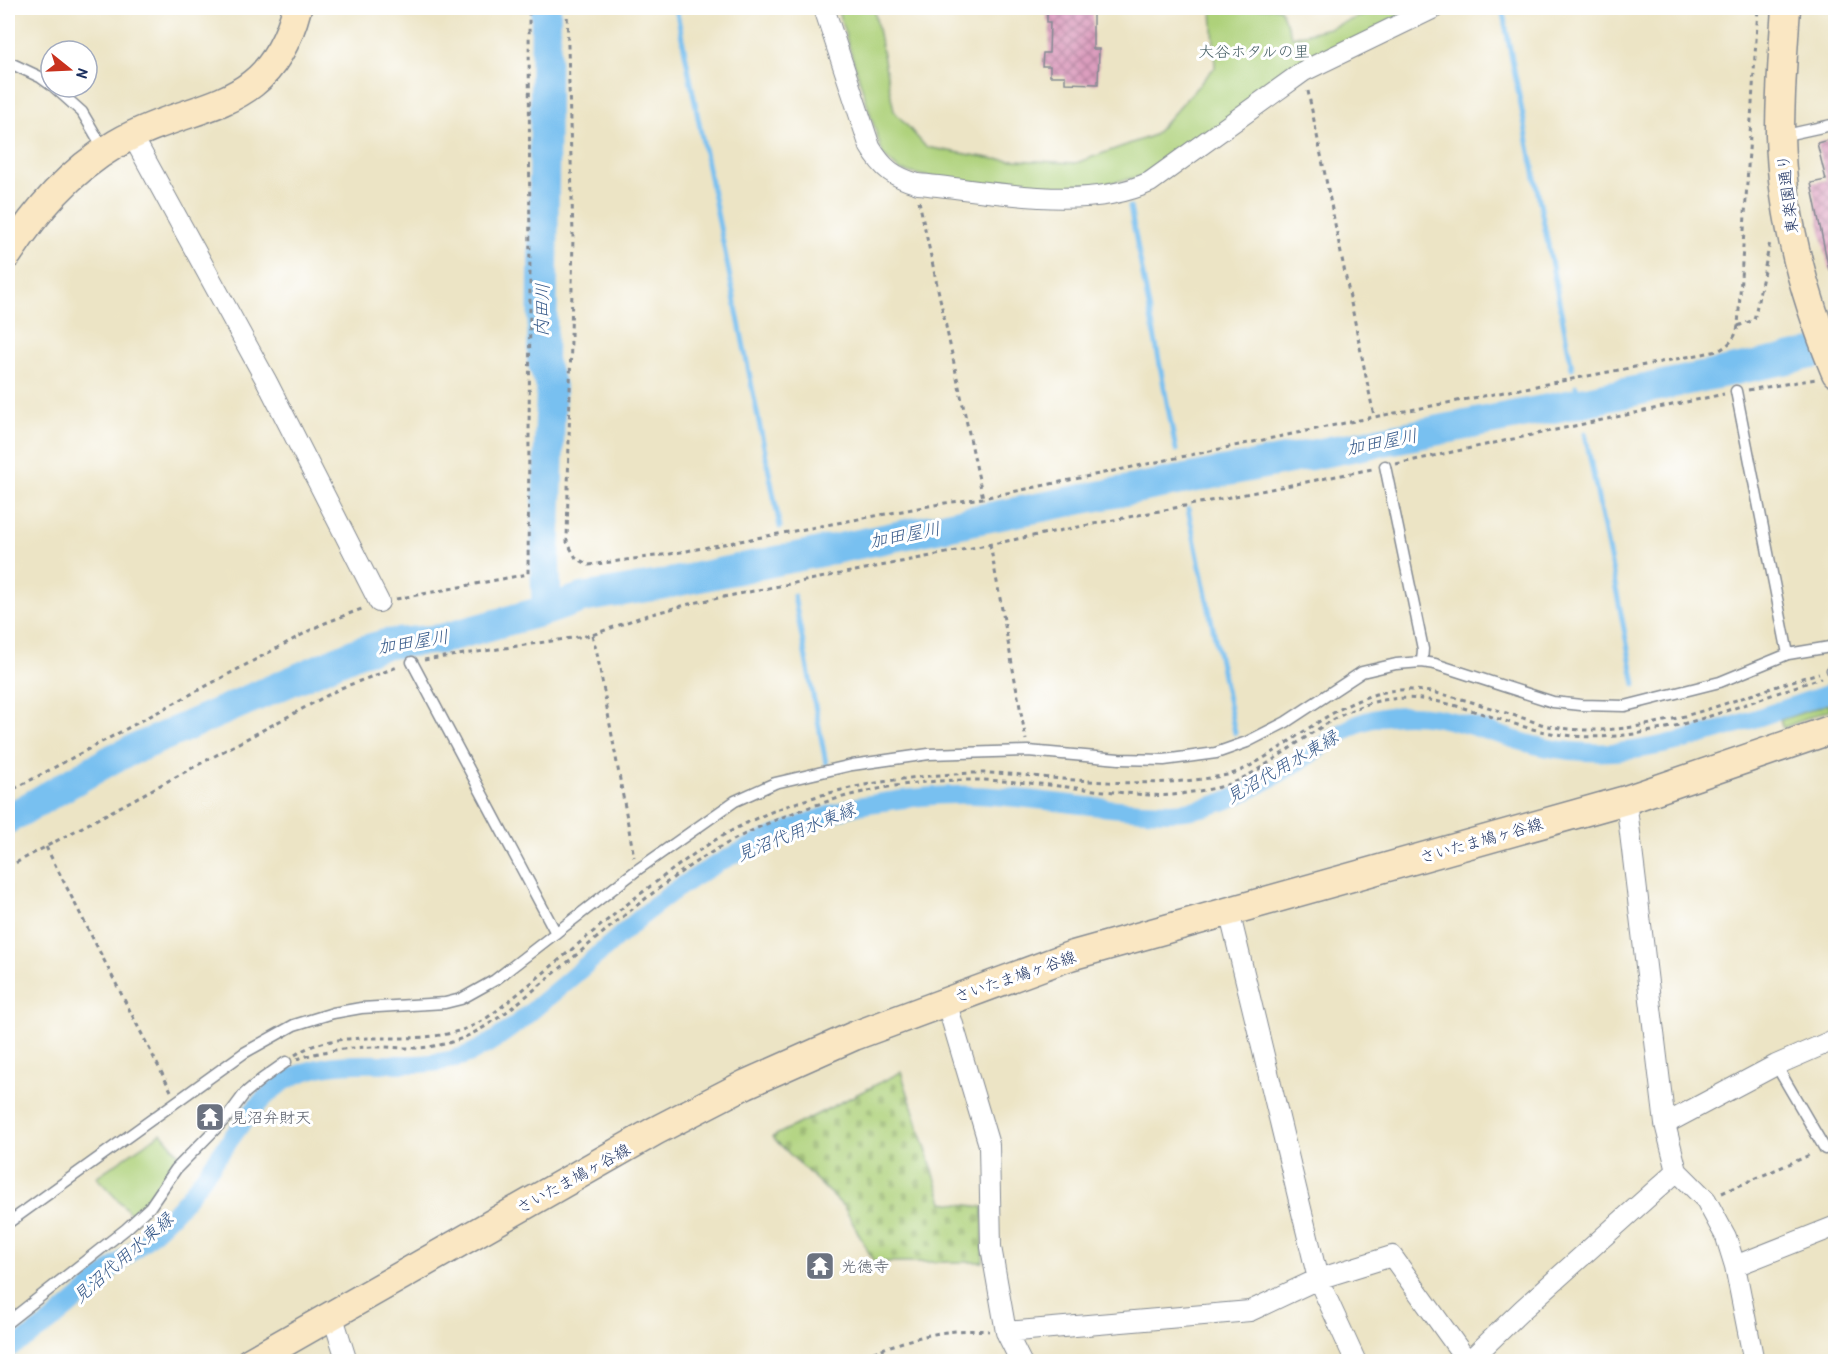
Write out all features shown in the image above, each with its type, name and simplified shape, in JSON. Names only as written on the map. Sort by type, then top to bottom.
[{"type":"main road","points":[[8,254],[38,211],[57,190],[92,160],[132,135],[211,106],[248,87],[269,67],[284,46],[297,8]]},
{"type":"main road","name":"東楽園通り","points":[[1786,8],[1780,136],[1786,205],[1801,275],[1831,373]]},
{"type":"main road","name":"さいたま鳩ヶ谷線","points":[[250,1362],[655,1131],[746,1084],[854,1036],[1070,956],[1626,800],[1836,728]]},
{"type":"street","points":[[824,8],[870,147],[884,167],[904,180],[918,184],[1072,199],[1100,195],[1150,182],[1304,71],[1434,8]]},
{"type":"street","points":[[1391,29],[1392,8]]},
{"type":"street","points":[[132,135],[267,382],[379,602]]},
{"type":"street","points":[[1626,800],[1665,1124],[1677,1171],[1706,1200],[1726,1237],[1735,1266],[1754,1362]]},
{"type":"street","points":[[1229,911],[1318,1279],[1356,1362]]},
{"type":"street","points":[[946,1001],[989,1145],[991,1247],[1006,1332],[1021,1362]]},
{"type":"street","points":[[1665,1124],[1776,1065],[1836,1039]]},
{"type":"street","points":[[1006,1332],[1250,1311],[1318,1279],[1392,1256],[1468,1362],[1523,1309],[1677,1171]]},
{"type":"street","points":[[1735,1266],[1836,1226]]},
{"type":"street","points":[[332,1314],[347,1362]]},
{"type":"lane","points":[[8,62],[39,77]]},
{"type":"lane","points":[[67,99],[82,112],[106,151]]},
{"type":"lane","points":[[1780,136],[1836,124]]},
{"type":"lane","points":[[1736,392],[1788,654]]},
{"type":"lane","points":[[1385,466],[1423,649],[1422,663]]},
{"type":"lane","points":[[8,1223],[244,1053],[294,1025],[310,1019],[361,1008],[429,1005],[461,999],[495,980],[637,870],[735,801],[775,783],[852,765],[929,754],[1028,751],[1119,759],[1164,760],[1216,753],[1286,722],[1362,672],[1396,664],[1435,664],[1554,702],[1602,706],[1635,703],[1720,682],[1788,654],[1836,646]]},
{"type":"lane","points":[[412,662],[556,933]]},
{"type":"lane","points":[[8,1322],[134,1222],[150,1207],[176,1169],[228,1116],[245,1093],[286,1062]]},
{"type":"lane","points":[[1776,1065],[1825,1149]]},
{"type":"path","points":[[8,792],[320,625],[379,602],[528,574],[529,8]]},
{"type":"path","points":[[567,8],[573,235],[567,542],[576,558],[589,565],[670,554],[982,498],[1374,417],[1718,351],[1731,343],[1736,336],[1738,326],[1758,8]]},
{"type":"path","points":[[1304,71],[1374,417]]},
{"type":"path","points":[[918,184],[917,193],[982,498]]},
{"type":"path","points":[[1738,326],[1754,320],[1771,234]]},
{"type":"path","points":[[8,867],[341,688],[412,662],[592,635],[641,617],[693,603],[1385,466],[1831,373]]},
{"type":"path","points":[[990,544],[1028,751]]},
{"type":"path","points":[[592,635],[637,870]]},
{"type":"path","points":[[286,1062],[327,1051],[355,1048],[418,1048],[446,1044],[482,1030],[668,881],[721,846],[790,814],[866,791],[932,782],[979,780],[1139,794],[1180,795],[1238,782],[1333,721],[1356,709],[1382,700],[1405,698],[1431,700],[1551,733],[1609,737],[1677,726],[1823,677],[1834,670]]},
{"type":"path","points":[[286,1062],[314,1045],[336,1040],[416,1039],[474,1025],[499,1008],[629,902],[729,831],[752,820],[837,792],[887,780],[938,774],[991,773],[1150,783],[1222,776],[1233,774],[1259,761],[1356,700],[1377,693],[1399,690],[1425,692],[1465,701],[1550,726],[1586,730],[1650,726],[1678,719],[1810,675],[1834,670]]},
{"type":"path","points":[[8,777],[14,789]]},
{"type":"path","points":[[46,847],[176,1101]]},
{"type":"path","points":[[1706,1200],[1825,1149]]},
{"type":"path","points":[[848,1362],[903,1341],[933,1333],[965,1329],[1006,1332]]},
{"type":"green space","name":"大谷ホタルの里","points":[[837,8],[874,8],[894,111],[926,147],[995,159],[1076,163],[1154,135],[1215,67],[1212,8],[1280,8],[1292,37],[1329,28],[1383,8],[1416,8],[1144,176],[1054,191],[928,177],[899,170],[883,155]]},
{"type":"green space","points":[[1828,704],[1831,709],[1783,728],[1780,720]]},
{"type":"green space","points":[[901,1072],[943,1202],[983,1207],[983,1262],[874,1262],[844,1207],[772,1137]]},
{"type":"green space","points":[[161,1133],[179,1154],[148,1199],[132,1215],[96,1177]]},
{"type":"building","points":[[1047,8],[1093,8],[1093,49],[1099,49],[1098,84],[1065,83],[1065,76],[1050,76],[1050,66],[1042,66],[1043,53],[1049,53],[1050,22],[1047,22]]},
{"type":"building","points":[[1836,138],[1836,269],[1829,270],[1811,183],[1826,180],[1817,143]]},
{"type":"waterway","name":"内田川","points":[[546,8],[542,361],[551,387],[545,563],[547,610]]},
{"type":"waterway","points":[[676,8],[780,527]]},
{"type":"waterway","points":[[1502,8],[1572,368]]},
{"type":"waterway","points":[[1130,207],[1176,450]]},
{"type":"waterway","name":"加田屋川","points":[[8,819],[114,758],[358,652],[386,644],[441,639],[582,598],[665,584],[980,519],[1553,408],[1836,349]]},
{"type":"waterway","name":"加田屋川","points":[[1576,386],[1582,415]]},
{"type":"waterway","points":[[1585,433],[1635,684]]},
{"type":"waterway","name":"加田屋川","points":[[1180,468],[1185,492]]},
{"type":"waterway","points":[[1188,509],[1235,733]]},
{"type":"waterway","name":"加田屋川","points":[[784,546],[789,571]]},
{"type":"waterway","points":[[794,596],[826,763]]},
{"type":"waterway","name":"見沼代用水東縁","points":[[8,1349],[22,1342],[59,1315],[164,1223],[195,1188],[251,1112],[272,1091],[294,1076],[318,1068],[343,1064],[421,1064],[446,1061],[471,1053],[510,1029],[670,894],[718,863],[770,838],[823,817],[865,805],[952,795],[1022,798],[1144,811],[1188,811],[1207,807],[1243,793],[1295,764],[1348,729],[1373,719],[1415,715],[1435,717],[1547,748],[1615,752],[1646,748],[1712,732],[1836,691]]},
{"type":"place","name":"見沼弁財天","points":[[210,1117]]},
{"type":"place","name":"光徳寺","points":[[820,1266]]}]
